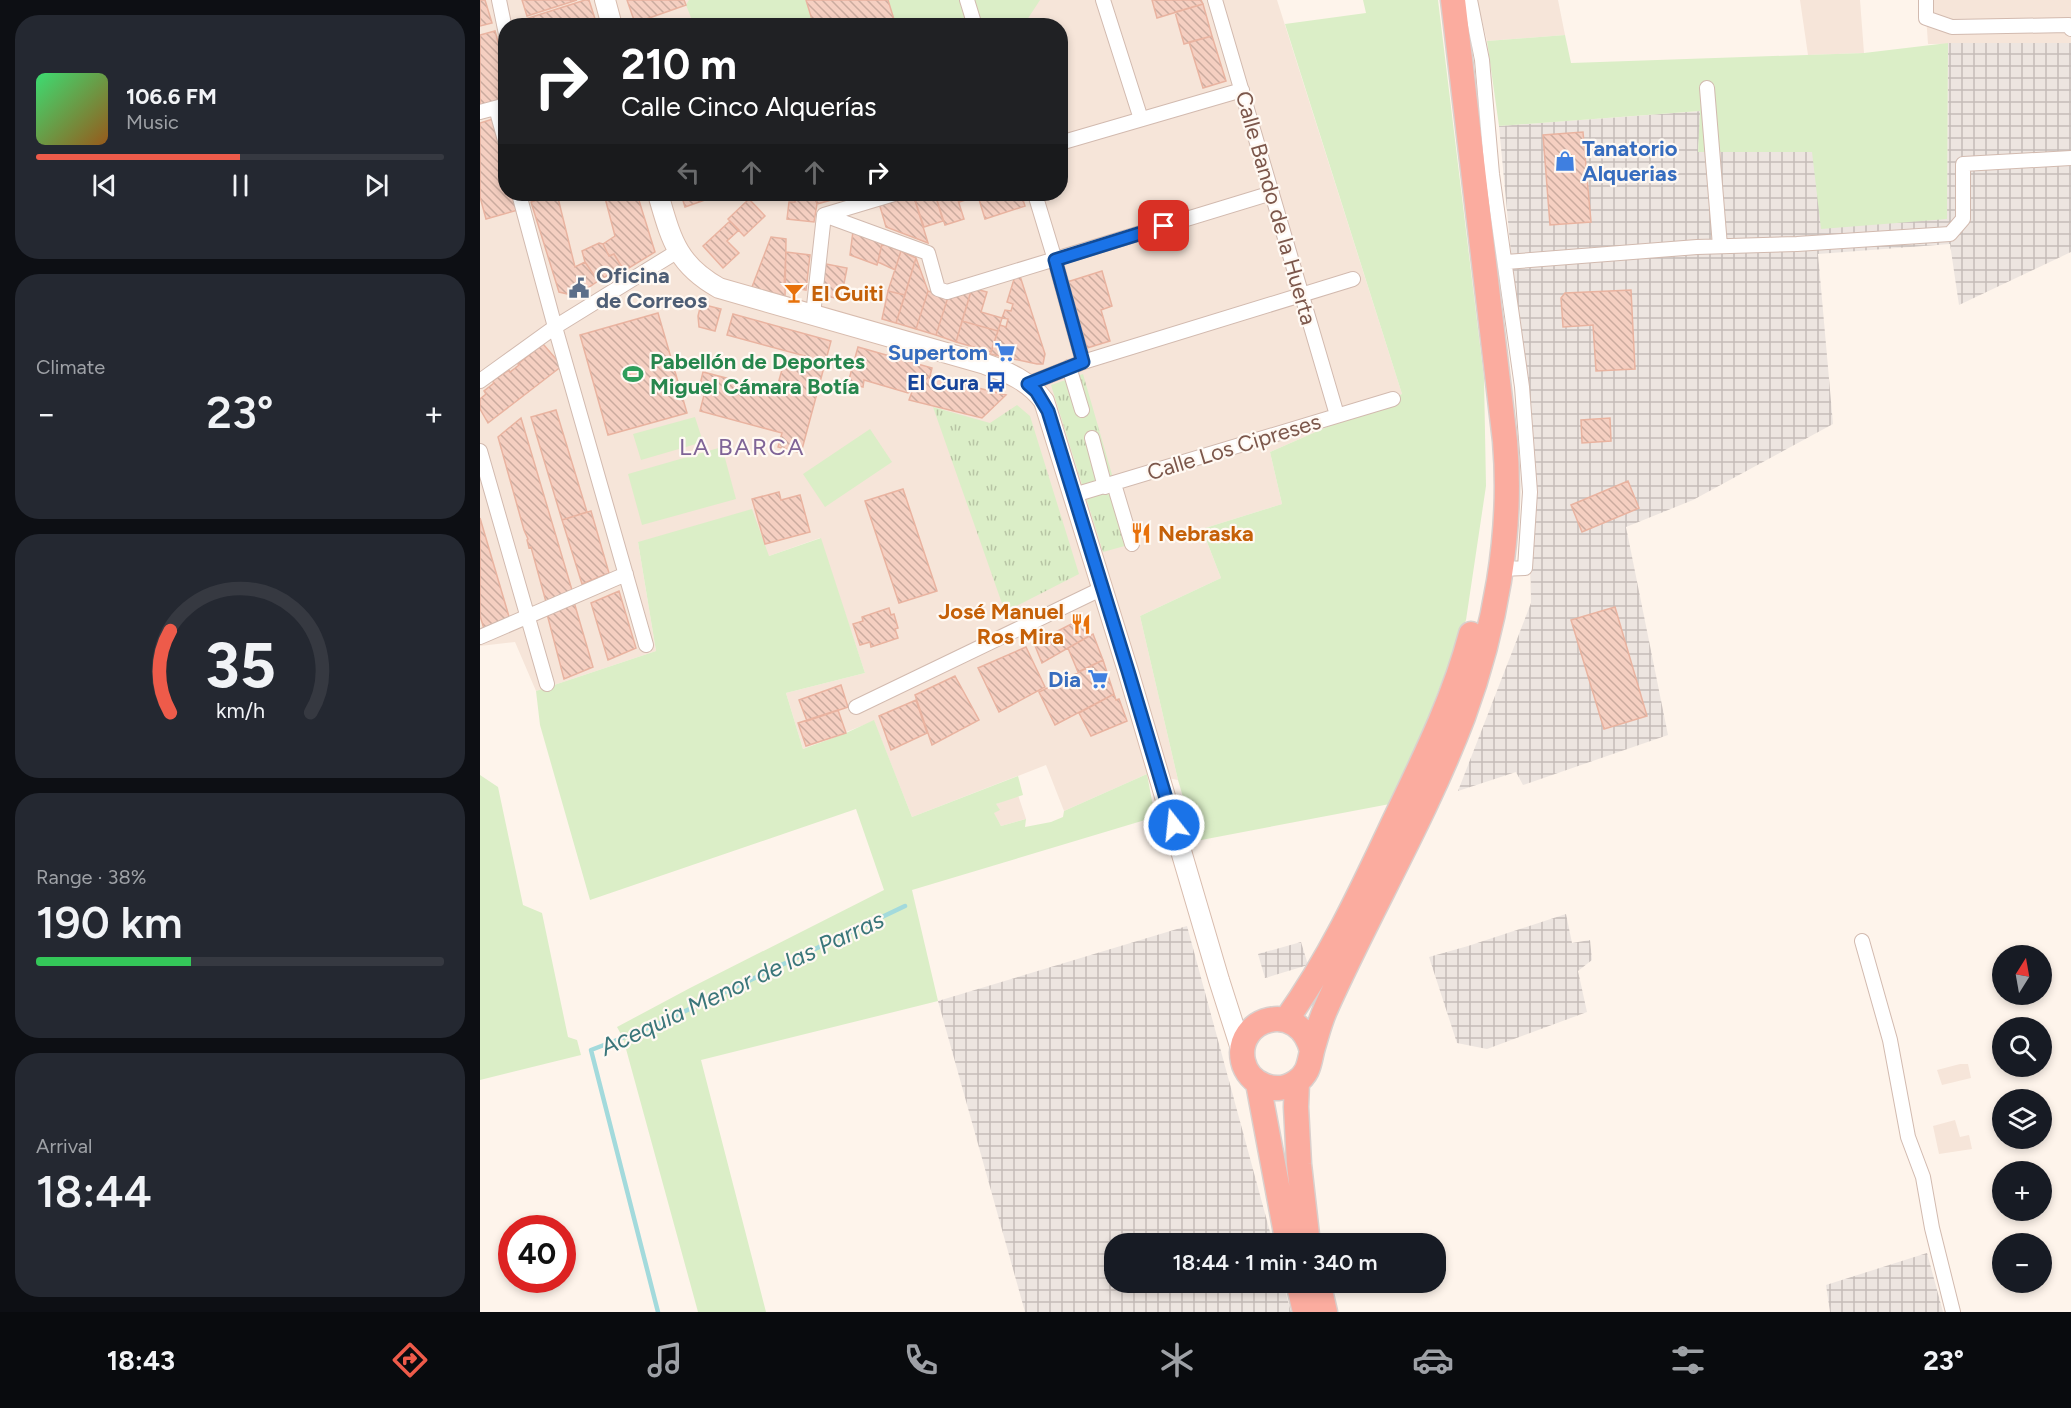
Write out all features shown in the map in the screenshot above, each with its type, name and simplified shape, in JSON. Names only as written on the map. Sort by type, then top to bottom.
[{"type":"highway","points":[[1453,0],[1502,412],[1507,469],[1501,569],[1482,658],[1463,717],[1422,809],[1325,1009],[1308,1068],[1297,1082],[1288,1087],[1268,1087],[1258,1083],[1246,1070],[1242,1052],[1248,1034],[1275,1021],[1312,985],[1338,937],[1432,741],[1460,672],[1477,611],[1491,541],[1500,461],[1502,412]]},
{"type":"highway","points":[[1275,1021],[1296,1024],[1304,1032],[1312,1051]]},
{"type":"highway","points":[[1297,1082],[1299,1164],[1307,1233]]},
{"type":"highway","points":[[1258,1083],[1286,1233]]},
{"type":"highway","points":[[1301,1293],[1305,1312]]},
{"type":"highway","points":[[1321,1293],[1325,1312]]},
{"type":"street","points":[[499,0],[503,18]]},
{"type":"street","points":[[605,0],[610,18]]},
{"type":"street","points":[[967,0],[973,18]]},
{"type":"street","points":[[1103,0],[1141,118]]},
{"type":"street","name":"Calle Bando de la Huerta","points":[[1215,0],[1337,415]]},
{"type":"street","points":[[1470,0],[1482,60],[1492,174],[1522,387],[1530,492],[1525,568],[1501,569]]},
{"type":"street","points":[[1926,0],[1926,18],[1952,27],[2068,25],[2071,29]]},
{"type":"street","points":[[1707,88],[1720,246]]},
{"type":"street","points":[[1068,141],[1242,90]]},
{"type":"street","points":[[480,112],[498,107]]},
{"type":"street","points":[[1506,262],[1720,246],[1797,244],[1950,234],[1963,219],[1963,164],[2071,158]]},
{"type":"street","points":[[824,215],[927,253],[938,289],[947,292],[1272,193]]},
{"type":"street","points":[[521,201],[646,645]]},
{"type":"street","points":[[660,201],[678,251],[698,276],[719,288],[985,364],[1005,371],[1036,391],[1048,411],[1242,1052]]},
{"type":"street","points":[[824,215],[871,201]]},
{"type":"street","points":[[1037,201],[1083,362]]},
{"type":"street","points":[[813,315],[824,215]]},
{"type":"street","points":[[480,381],[555,327],[678,251]]},
{"type":"street","points":[[1028,384],[1083,362],[1353,279]]},
{"type":"street","points":[[1069,367],[1082,411]]},
{"type":"street","name":"Calle Los Cipreses","points":[[1074,495],[1393,399]]},
{"type":"street","points":[[1092,438],[1132,544]]},
{"type":"street","points":[[480,451],[547,684]]},
{"type":"street","points":[[480,638],[626,574]]},
{"type":"street","points":[[856,707],[1103,588]]},
{"type":"street","points":[[1862,941],[1890,1040],[1908,1137],[1923,1177],[1932,1227],[1953,1312]]},
{"type":"street","points":[[1219,980],[1241,1012],[1275,1021]]},
{"type":"shaded area","points":[[480,0],[1277,0],[1402,394],[1270,452],[1282,504],[1202,529],[1221,578],[1140,616],[1178,780],[1147,774],[1064,811],[1046,765],[912,817],[874,721],[803,749],[786,693],[865,673],[820,538],[769,556],[638,542],[656,651],[536,691],[515,642],[480,646]]},
{"type":"shaded area","points":[[1477,0],[1558,0],[1565,35],[1487,41]]},
{"type":"shaded area","points":[[1800,0],[1860,0],[1864,53],[1808,55]]},
{"type":"shaded area","points":[[1925,0],[2071,0],[2071,43],[1928,44]]},
{"type":"shaded area","points":[[1948,43],[2071,43],[2071,252],[1959,305],[1950,244],[1818,254],[1833,424],[1693,500],[1626,527],[1668,735],[1523,785],[1516,772],[1458,791],[1531,603],[1530,492],[1499,126],[1701,111],[1698,152],[1812,151],[1947,219]]},
{"type":"shaded area","points":[[1018,795],[1026,819],[1001,826],[993,812],[996,804]]},
{"type":"shaded area","points":[[1566,914],[1572,943],[1590,940],[1592,960],[1578,971],[1587,1012],[1487,1049],[1457,1043],[1429,957]]},
{"type":"shaded area","points":[[1187,926],[1270,1233],[1104,1233],[1104,1293],[1286,1293],[1291,1312],[1025,1312],[938,1001]]},
{"type":"shaded area","points":[[1301,942],[1308,965],[1265,978],[1258,954]]},
{"type":"shaded area","points":[[1968,1064],[1971,1078],[1942,1085],[1937,1070]]},
{"type":"shaded area","points":[[1955,1120],[1960,1137],[1969,1135],[1972,1149],[1939,1154],[1933,1126]]},
{"type":"shaded area","points":[[1927,1253],[1943,1312],[1830,1312],[1826,1285]]},
{"type":"green space","points":[[689,0],[959,0],[965,18],[691,18],[686,5]]},
{"type":"green space","points":[[967,0],[1040,0],[1028,18],[973,18]]},
{"type":"green space","points":[[1363,0],[1438,0],[1484,378],[1486,486],[1466,620],[1395,803],[1196,841],[1178,780],[1140,616],[1221,578],[1202,529],[1282,504],[1270,452],[1402,394],[1285,24],[1366,13]]},
{"type":"green space","points":[[1565,35],[1571,63],[1864,53],[1948,43],[1947,219],[1821,229],[1812,152],[1698,152],[1700,111],[1499,126],[1487,41]]},
{"type":"green space","points":[[1083,374],[1132,544],[1103,552],[1051,385]]},
{"type":"green space","points":[[1017,405],[1030,416],[1079,574],[1005,612],[933,407],[990,423]]},
{"type":"green space","points":[[695,417],[703,442],[641,460],[633,434]]},
{"type":"green space","points":[[870,429],[892,462],[825,507],[803,474]]},
{"type":"green space","points":[[722,447],[736,499],[642,525],[628,474]]},
{"type":"green space","points":[[752,509],[769,556],[821,538],[865,673],[786,693],[803,749],[874,720],[912,817],[1018,776],[1023,795],[996,804],[1000,810],[994,813],[1001,826],[1026,819],[1025,827],[1063,817],[1064,811],[1147,774],[1155,817],[912,890],[938,1001],[701,1060],[766,1312],[698,1312],[623,1038],[617,1027],[884,890],[856,809],[590,900],[540,725],[536,691],[656,651],[638,542]]},
{"type":"green space","points":[[480,775],[498,787],[523,905],[542,913],[568,1037],[577,1040],[581,1055],[480,1080]]},
{"type":"building","points":[[480,0],[485,0],[492,23],[480,26]]},
{"type":"building","points":[[522,0],[577,0],[527,16]]},
{"type":"building","points":[[589,0],[595,18],[529,18]]},
{"type":"building","points":[[627,0],[684,0],[686,5],[649,18],[633,18]]},
{"type":"building","points":[[806,0],[888,0],[894,18],[812,18]]},
{"type":"building","points":[[1152,0],[1201,0],[1203,4],[1157,18]]},
{"type":"building","points":[[1203,4],[1212,36],[1184,44],[1175,12]]},
{"type":"building","points":[[495,31],[498,42],[498,101],[480,106],[480,35]]},
{"type":"building","points":[[1212,36],[1226,81],[1203,88],[1189,42]]},
{"type":"building","points":[[493,119],[498,137],[498,201],[515,201],[518,210],[486,219],[480,197],[480,123]]},
{"type":"building","points":[[1583,132],[1591,222],[1550,225],[1543,135]]},
{"type":"building","points":[[559,201],[575,267],[585,262],[598,281],[576,296],[559,292],[531,202]]},
{"type":"building","points":[[606,201],[639,201],[655,252],[624,271],[614,254],[609,256],[603,244],[615,236]]},
{"type":"building","points":[[683,201],[702,201],[685,207]]},
{"type":"building","points":[[747,201],[751,201],[765,216],[744,236],[728,219]]},
{"type":"building","points":[[816,201],[814,222],[787,219],[789,202]]},
{"type":"building","points":[[915,201],[928,243],[886,227],[879,203]]},
{"type":"building","points":[[915,201],[937,201],[943,221],[924,227]]},
{"type":"building","points":[[937,201],[958,201],[964,219],[945,225]]},
{"type":"building","points":[[980,201],[1023,201],[1025,206],[985,219]]},
{"type":"building","points":[[730,221],[739,230],[727,241],[739,253],[723,268],[703,246]]},
{"type":"building","points":[[853,231],[882,244],[877,265],[850,255]]},
{"type":"building","points":[[771,237],[786,239],[785,298],[752,287]]},
{"type":"building","points":[[599,243],[603,244],[609,256],[614,254],[622,267],[598,281],[585,262],[582,251]]},
{"type":"building","points":[[882,244],[901,251],[895,270],[878,262]]},
{"type":"building","points":[[901,251],[916,258],[905,295],[888,291]]},
{"type":"building","points":[[786,252],[810,255],[806,290],[784,286]]},
{"type":"building","points":[[916,258],[928,291],[916,329],[896,323]]},
{"type":"building","points":[[826,264],[847,268],[841,299],[820,295]]},
{"type":"building","points":[[1102,271],[1112,306],[1101,310],[1110,341],[1087,348],[1067,282]]},
{"type":"building","points":[[1015,276],[1020,276],[1045,354],[1043,364],[990,354],[1000,325],[1006,327],[1008,319],[1002,318],[1005,310],[1011,311],[1013,304],[1007,302]]},
{"type":"building","points":[[972,288],[987,292],[981,312],[1002,318],[998,331],[962,321]]},
{"type":"building","points":[[972,288],[956,342],[936,335],[948,297]]},
{"type":"building","points":[[1631,290],[1635,369],[1596,371],[1593,325],[1563,327],[1561,298],[1565,293]]},
{"type":"building","points":[[888,291],[905,295],[896,323],[882,319]]},
{"type":"building","points":[[928,291],[948,297],[936,335],[916,329]]},
{"type":"building","points":[[701,304],[721,309],[715,331],[699,327],[698,316]]},
{"type":"building","name":"Pabellón de Deportes Miguel Cámara Botía","points":[[658,313],[687,413],[608,435],[580,335]]},
{"type":"building","points":[[733,314],[831,341],[801,453],[778,447],[782,433],[700,411],[704,395],[698,393],[703,372],[776,391],[785,359],[803,364],[805,356],[727,335]]},
{"type":"building","points":[[962,321],[998,331],[991,352],[956,342]]},
{"type":"building","points":[[543,344],[562,366],[488,423],[480,409],[480,399],[486,394],[484,391],[494,383],[492,381],[509,370],[510,372]]},
{"type":"building","points":[[858,347],[932,368],[930,376],[908,393],[864,380],[863,387],[848,383]]},
{"type":"building","points":[[930,376],[1006,395],[982,418],[909,400],[913,389]]},
{"type":"building","points":[[556,410],[587,512],[562,520],[531,417]]},
{"type":"building","points":[[521,418],[572,590],[546,602],[498,437]]},
{"type":"building","points":[[1610,418],[1611,441],[1582,443],[1581,420]]},
{"type":"building","points":[[1628,481],[1639,508],[1582,532],[1571,505]]},
{"type":"building","points":[[903,489],[937,591],[899,603],[865,501]]},
{"type":"building","points":[[779,492],[781,500],[800,495],[810,532],[765,544],[752,499]]},
{"type":"building","points":[[591,511],[609,573],[582,584],[562,520]]},
{"type":"building","points":[[480,518],[510,620],[485,632],[480,616]]},
{"type":"building","points":[[619,591],[636,648],[608,660],[591,603]]},
{"type":"building","points":[[574,602],[593,667],[564,679],[547,614]]},
{"type":"building","points":[[1615,607],[1647,716],[1604,729],[1571,620]]},
{"type":"building","points":[[889,608],[891,615],[894,614],[898,638],[871,647],[870,642],[860,645],[853,624],[863,621],[862,617]]},
{"type":"building","points":[[1081,619],[1089,636],[1042,663],[1034,643]]},
{"type":"building","points":[[1093,634],[1103,660],[1078,672],[1068,648]]},
{"type":"building","points":[[1026,647],[1045,687],[999,712],[978,668]]},
{"type":"building","points":[[1103,660],[1114,694],[1055,725],[1039,692]]},
{"type":"building","points":[[955,676],[979,720],[932,745],[915,695]]},
{"type":"building","points":[[841,685],[848,707],[807,721],[799,700]]},
{"type":"building","points":[[1114,694],[1116,700],[1119,699],[1127,721],[1091,736],[1079,713]]},
{"type":"building","points":[[916,700],[927,733],[891,750],[879,716]]},
{"type":"building","points":[[838,710],[846,733],[806,746],[798,723]]},
{"type":"waterway","name":"Acequia Menor de las Parras","points":[[658,1312],[591,1050],[656,1025],[905,906]]},
{"type":"place","name":"Tanatorio Alquerias","points":[[1565,161]]},
{"type":"place","name":"Oficina de Correos","points":[[579,288]]},
{"type":"place","name":"El Guiti","points":[[794,293]]},
{"type":"place","name":"Supertom","points":[[1005,352]]},
{"type":"place","name":"Pabellón de Deportes Miguel Cámara Botía","points":[[633,374]]},
{"type":"place","name":"El Cura","points":[[996,382]]},
{"type":"place","name":"Nebraska","points":[[1141,533]]},
{"type":"place","name":"José Manuel Ros Mira","points":[[1081,624]]},
{"type":"place","name":"Dia","points":[[1098,679]]},
{"type":"district","name":"LA BARCA","points":[[742,446]]},
{"type":"route","points":[[1164,226],[1055,260],[1083,362],[1028,384],[1044,401],[1048,411],[1174,825]]}]
